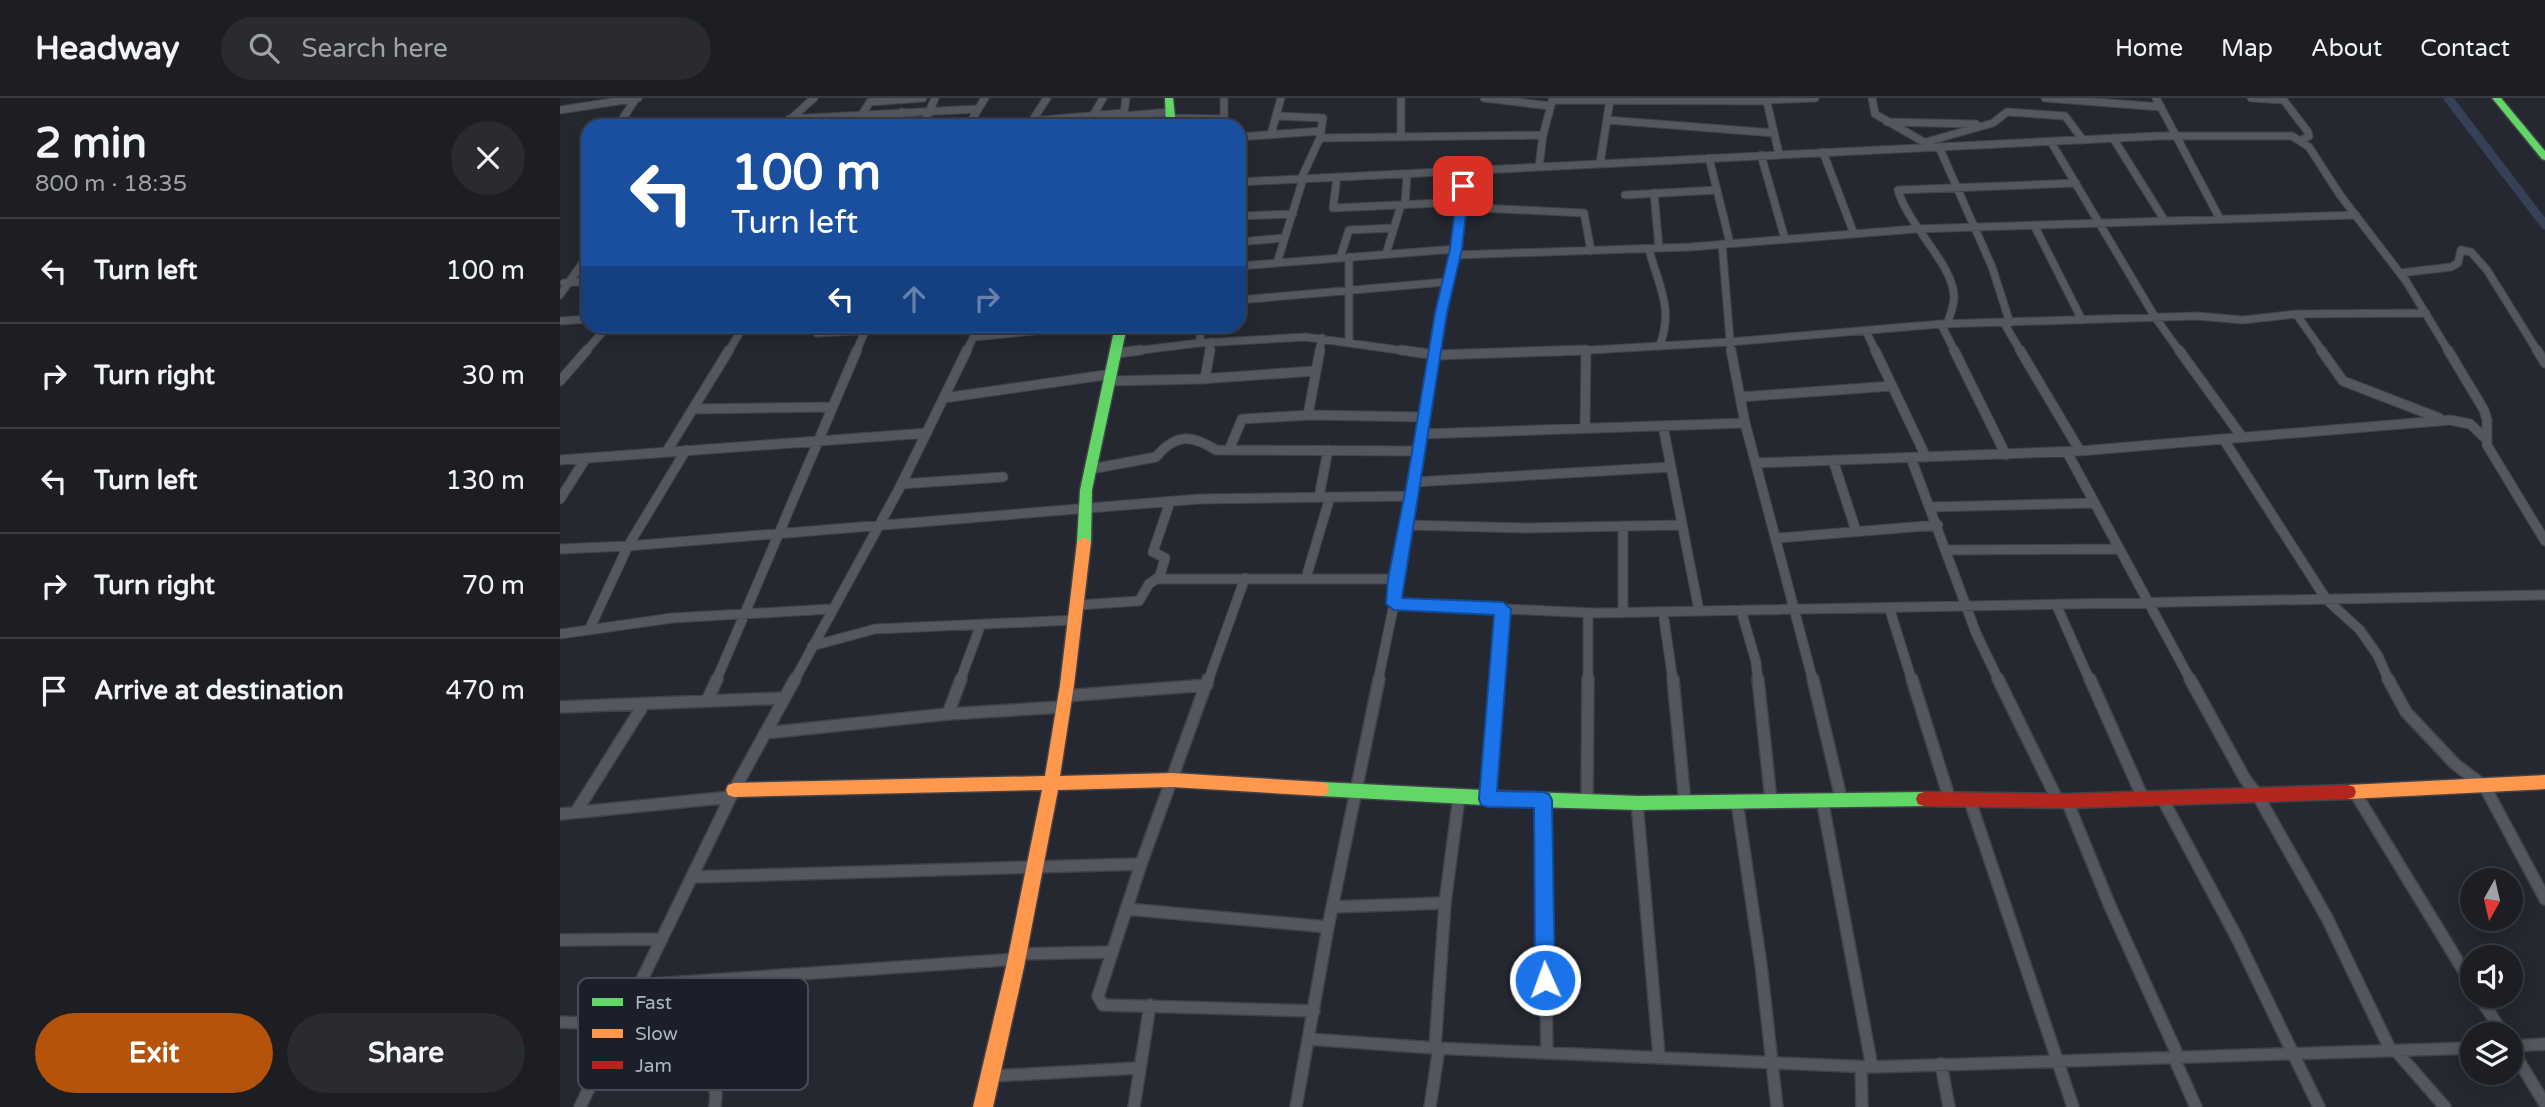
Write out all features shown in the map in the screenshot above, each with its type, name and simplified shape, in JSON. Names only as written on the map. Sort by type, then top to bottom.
[{"type":"main road","points":[[2496,98],[2545,157]]},
{"type":"main road","points":[[2508,98],[2545,142]]},
{"type":"main road","points":[[984,1107],[1037,866],[1077,612],[1091,469],[1120,333]]},
{"type":"main road","points":[[732,794],[1172,780],[1488,799],[1685,803],[1841,798],[2062,801],[2258,796],[2545,782]]},
{"type":"street","points":[[560,110],[637,98]]},
{"type":"street","points":[[623,119],[637,98]]},
{"type":"street","points":[[789,119],[809,106],[814,98]]},
{"type":"street","points":[[862,114],[870,102],[923,98]]},
{"type":"street","points":[[926,119],[935,98]]},
{"type":"street","points":[[972,119],[985,98]]},
{"type":"street","points":[[1033,119],[1047,98]]},
{"type":"street","points":[[1094,114],[1103,98]]},
{"type":"street","points":[[1123,119],[1126,98]]},
{"type":"street","points":[[1223,119],[1224,98]]},
{"type":"street","points":[[1271,134],[1281,98]]},
{"type":"street","points":[[1401,98],[1401,137]]},
{"type":"street","points":[[1485,98],[1552,101],[1815,98]]},
{"type":"street","points":[[1872,98],[1875,114],[1936,147],[1975,227],[2007,323],[2080,451]]},
{"type":"street","points":[[2045,98],[2161,107]]},
{"type":"street","points":[[2156,98],[2220,219]]},
{"type":"street","points":[[2251,98],[2283,99],[2308,132],[2309,136],[2302,140]]},
{"type":"street","points":[[1600,163],[1610,100]]},
{"type":"street","points":[[1766,100],[1779,154]]},
{"type":"street","points":[[1539,167],[1543,135],[1552,101]]},
{"type":"street","points":[[789,119],[978,109]]},
{"type":"street","points":[[899,119],[902,112]]},
{"type":"street","points":[[1926,142],[1987,125],[2007,112],[2061,115],[2068,118],[2083,140]]},
{"type":"street","points":[[1062,119],[1094,114],[1170,118]]},
{"type":"street","points":[[1276,116],[1322,117],[1320,135],[1302,179],[1277,263]]},
{"type":"street","points":[[1607,120],[1774,133]]},
{"type":"street","points":[[1887,122],[1987,125]]},
{"type":"street","points":[[1246,136],[1271,134],[1401,137],[1543,135]]},
{"type":"street","points":[[1246,182],[2176,135],[2281,135],[2302,140],[2309,147],[2340,195],[2400,273],[2484,410],[2489,422],[2485,438]]},
{"type":"street","points":[[2113,138],[2165,220]]},
{"type":"street","points":[[2051,142],[2155,317],[2242,438]]},
{"type":"street","points":[[1823,152],[1854,234]]},
{"type":"street","points":[[1761,155],[1785,239]]},
{"type":"street","points":[[1709,158],[1726,244],[1729,342],[1745,423],[1796,608],[1841,798]]},
{"type":"street","points":[[1296,1107],[1332,906],[1357,790],[1377,676],[1394,604],[1395,579],[1412,496],[1446,282],[1455,252],[1465,170]]},
{"type":"street","points":[[1385,254],[1403,205],[1407,174]]},
{"type":"street","points":[[1337,177],[1332,208],[1461,205],[1584,213],[1591,251]]},
{"type":"street","points":[[1944,324],[1954,305],[1954,291],[1947,272],[1915,229],[1898,190],[2076,183]]},
{"type":"street","points":[[1625,195],[1717,190]]},
{"type":"street","points":[[1654,193],[1659,248]]},
{"type":"street","points":[[1246,216],[1293,214]]},
{"type":"street","points":[[1246,266],[1385,254],[1650,249],[1915,229],[2356,215]]},
{"type":"street","points":[[2034,225],[2082,320]]},
{"type":"street","points":[[1349,343],[1350,290],[1344,257],[1349,230],[1394,228]]},
{"type":"street","points":[[1246,241],[1283,238]]},
{"type":"street","points":[[1650,249],[1669,310],[1668,326],[1660,345]]},
{"type":"street","points":[[2400,273],[2451,267],[2458,263],[2461,250],[2471,251],[2487,270],[2545,363]]},
{"type":"street","points":[[560,295],[564,283],[581,263]]},
{"type":"street","points":[[1246,299],[1446,282]]},
{"type":"street","points":[[1117,353],[1210,342],[1322,338],[1436,355],[1518,354],[1729,342],[1944,324],[2197,316],[2243,320],[2297,314],[2426,313]]},
{"type":"street","points":[[2297,314],[2343,381],[2444,420],[2470,424],[2485,438],[2498,466],[2545,541]]},
{"type":"street","points":[[560,321],[581,320]]},
{"type":"street","points":[[1944,324],[2006,455]]},
{"type":"street","points":[[1866,331],[1926,457]]},
{"type":"street","points":[[560,381],[602,333]]},
{"type":"street","points":[[667,451],[740,333]]},
{"type":"street","points":[[708,701],[749,612],[817,439],[864,333]]},
{"type":"street","points":[[642,978],[732,794],[901,484],[976,333]]},
{"type":"street","points":[[974,337],[1014,333]]},
{"type":"street","points":[[1199,343],[1201,333]]},
{"type":"street","points":[[1308,415],[1322,338]]},
{"type":"street","points":[[1205,379],[1210,342]]},
{"type":"street","points":[[1586,350],[1586,428]]},
{"type":"street","points":[[944,398],[1112,378],[1205,379],[1315,371]]},
{"type":"street","points":[[1740,397],[1892,386]]},
{"type":"street","points":[[693,409],[831,407]]},
{"type":"street","points":[[1229,450],[1242,419],[1308,415],[1423,417]]},
{"type":"street","points":[[1756,463],[2067,452],[2444,420]]},
{"type":"street","points":[[1421,434],[1745,423]]},
{"type":"street","points":[[1663,426],[1699,611]]},
{"type":"street","points":[[560,460],[927,433]]},
{"type":"street","points":[[1091,469],[1156,457],[1164,445],[1181,439],[1195,439],[1216,450],[1419,451]]},
{"type":"street","points":[[2224,440],[2326,599],[2360,630],[2378,656],[2395,695],[2406,712],[2455,764],[2485,787],[2545,899]]},
{"type":"street","points":[[589,631],[628,546],[686,450]]},
{"type":"street","points":[[1319,497],[1328,450]]},
{"type":"street","points":[[2067,452],[2245,779],[2258,796],[2327,918],[2394,1051],[2445,1107]]},
{"type":"street","points":[[560,499],[586,458]]},
{"type":"street","points":[[1911,458],[1976,633],[2062,801],[2196,1107]]},
{"type":"street","points":[[1833,460],[1856,531]]},
{"type":"street","points":[[1414,482],[1507,479],[1618,468],[1671,467]]},
{"type":"street","points":[[901,484],[1003,477]]},
{"type":"street","points":[[560,549],[628,546],[1170,502],[1412,496]]},
{"type":"street","points":[[1306,578],[1330,497]]},
{"type":"street","points":[[1159,579],[1165,558],[1153,552],[1170,502]]},
{"type":"street","points":[[1931,507],[2094,503]]},
{"type":"street","points":[[1406,524],[1527,528],[1682,525]]},
{"type":"street","points":[[1777,538],[1938,525]]},
{"type":"street","points":[[1623,526],[1623,613]]},
{"type":"street","points":[[1947,550],[2119,549]]},
{"type":"street","points":[[1245,578],[1141,864],[1098,996],[1102,1004],[1314,1011]]},
{"type":"street","points":[[812,646],[876,629],[981,624],[1139,601],[1149,584],[1159,579],[1395,579]]},
{"type":"street","points":[[1394,604],[1623,613],[1967,604],[2545,595]]},
{"type":"street","points":[[2056,604],[2143,798]]},
{"type":"street","points":[[1889,607],[1950,800]]},
{"type":"street","points":[[1488,799],[1503,609]]},
{"type":"street","points":[[560,634],[672,618],[749,612],[831,610]]},
{"type":"street","points":[[1741,610],[1756,662],[1771,800]]},
{"type":"street","points":[[1663,612],[1677,710],[1685,803]]},
{"type":"street","points":[[1587,800],[1588,613]]},
{"type":"street","points":[[948,714],[981,624]]},
{"type":"street","points":[[765,733],[1207,685]]},
{"type":"street","points":[[560,707],[784,698]]},
{"type":"street","points":[[576,812],[644,704]]},
{"type":"street","points":[[2354,791],[2460,965]]},
{"type":"street","points":[[560,814],[732,794]]},
{"type":"street","points":[[1430,1107],[1437,1048],[1445,903],[1459,797]]},
{"type":"street","points":[[2162,798],[2236,936],[2319,1107]]},
{"type":"street","points":[[1822,799],[1866,1067],[1862,1107]]},
{"type":"street","points":[[1543,800],[1548,1052]]},
{"type":"street","points":[[1970,801],[2073,1107]]},
{"type":"street","points":[[1637,802],[1659,1056]]},
{"type":"street","points":[[1737,802],[1761,965],[1777,1107]]},
{"type":"street","points":[[692,877],[1141,864]]},
{"type":"street","points":[[1332,906],[1445,903]]},
{"type":"street","points":[[1126,909],[1328,927]]},
{"type":"street","points":[[560,940],[662,939]]},
{"type":"street","points":[[734,978],[1111,951]]},
{"type":"street","points":[[1134,1107],[1150,1005]]},
{"type":"street","points":[[560,1022],[578,1024]]},
{"type":"street","points":[[1308,1039],[1437,1048],[1771,1060],[1866,1067],[2460,1048]]},
{"type":"street","points":[[2523,1046],[2545,1044]]},
{"type":"street","points":[[1941,1063],[1949,1107]]},
{"type":"street","points":[[2523,1067],[2545,1104]]},
{"type":"street","points":[[992,1076],[1139,1068]]},
{"type":"street","points":[[580,1107],[588,1090]]},
{"type":"waterway","points":[[2448,98],[2545,225]]},
{"type":"traffic: fast","points":[[1169,98],[1170,119]]},
{"type":"traffic: fast","points":[[2496,98],[2545,157]]},
{"type":"traffic: fast","points":[[1084,542],[1086,490],[1120,333]]},
{"type":"traffic: fast","points":[[1321,789],[1639,803],[1924,799]]},
{"type":"traffic: slow","points":[[983,1107],[1044,826],[1067,685],[1084,542]]},
{"type":"traffic: slow","points":[[734,790],[1172,780],[1321,789]]},
{"type":"traffic: slow","points":[[2348,792],[2545,782]]},
{"type":"traffic: jam","points":[[1924,799],[2067,801],[2348,792]]},
{"type":"route","points":[[1463,186],[1456,249],[1446,282],[1436,355],[1395,579],[1394,604],[1503,609],[1488,799],[1543,800],[1545,980]]}]
